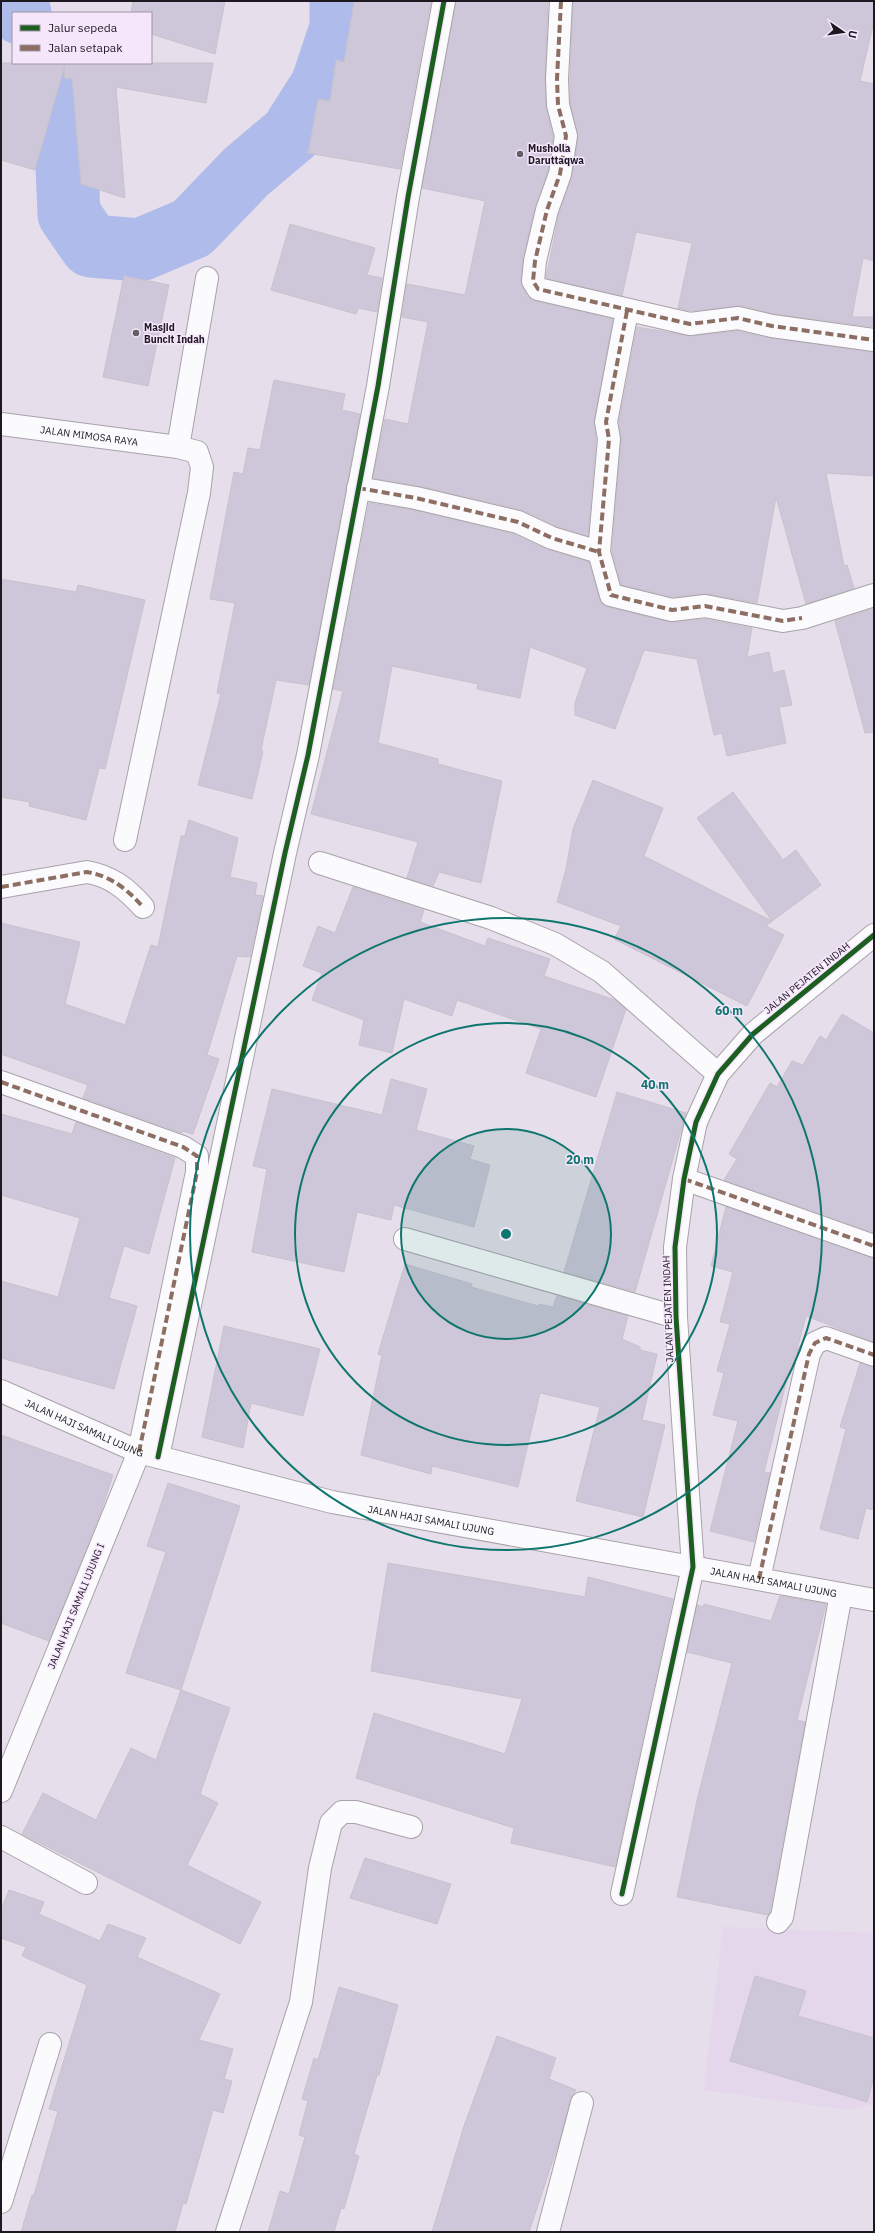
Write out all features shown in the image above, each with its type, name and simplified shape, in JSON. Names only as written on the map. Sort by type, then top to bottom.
[{"type":"street","points":[[148,1454],[308,755],[378,386],[408,197],[444,1]]},
{"type":"street","points":[[561,1],[557,79],[558,105],[566,136],[560,174],[547,210],[535,261],[533,281],[538,289],[627,311],[690,324],[738,318],[772,326],[874,340]]},
{"type":"street","points":[[178,447],[207,278]]},
{"type":"street","points":[[627,311],[606,422],[609,439],[599,552],[611,595],[672,610],[705,606],[783,621],[802,618],[874,595]]},
{"type":"street","name":"JALAN MIMOSA RAYA","points":[[1,424],[178,447],[197,452],[202,467],[199,493],[125,840]]},
{"type":"street","points":[[358,488],[416,498],[518,522],[552,538],[599,552]]},
{"type":"street","points":[[320,863],[491,918],[555,944],[602,972],[718,1074]]},
{"type":"street","points":[[1,887],[87,872],[98,873],[117,882],[143,907]]},
{"type":"street","name":"JALAN PEJATEN INDAH","points":[[622,1894],[693,1567],[676,1316],[675,1248],[684,1179],[696,1122],[718,1074],[753,1034],[874,935]]},
{"type":"street","points":[[1,1082],[183,1147],[197,1156],[197,1172],[148,1454]]},
{"type":"street","points":[[684,1179],[874,1246]]},
{"type":"street","points":[[405,1239],[676,1316]]},
{"type":"street","points":[[759,1579],[809,1354],[815,1343],[826,1338],[874,1355]]},
{"type":"street","name":"JALAN HAJI SAMALI UJUNG","points":[[1,1391],[148,1454],[332,1502],[874,1600]]},
{"type":"street","name":"JALAN HAJI SAMALI UJUNG I","points":[[1,1791],[7,1758],[148,1454]]},
{"type":"street","points":[[778,1922],[782,1917],[841,1594]]},
{"type":"street","points":[[227,2232],[301,2002],[320,1868],[331,1823],[342,1812],[356,1812],[411,1827]]},
{"type":"street","points":[[1,1837],[86,1883]]},
{"type":"street","points":[[1,2202],[50,2044]]},
{"type":"street","points":[[548,2232],[582,2103]]},
{"type":"shaded area","points":[[723,1927],[874,1933],[874,2104],[849,2110],[704,2090]]},
{"type":"building","points":[[133,1],[225,1],[215,54],[152,34],[152,12],[131,12]]},
{"type":"building","points":[[354,1],[431,1],[400,169],[308,153],[318,99],[330,101],[336,60],[344,62]]},
{"type":"building","points":[[456,1],[548,1],[545,79],[546,108],[553,137],[548,171],[535,207],[523,258],[521,280],[527,296],[535,301],[613,319],[594,420],[596,440],[588,536],[556,526],[521,510],[419,486],[373,478],[385,419],[408,424],[428,322],[402,317],[407,284],[465,295],[485,201],[422,188]]},
{"type":"building","points":[[573,1],[874,1],[874,21],[860,81],[874,84],[874,261],[863,258],[852,317],[874,317],[874,327],[774,314],[741,306],[691,311],[678,308],[692,243],[636,232],[622,296],[546,278],[559,214],[572,176],[578,138],[570,103]]},
{"type":"building","points":[[1,63],[213,63],[206,103],[116,87],[125,198],[81,184],[72,79],[64,78],[65,65],[35,170],[1,160]]},
{"type":"building","points":[[290,224],[375,248],[367,275],[382,278],[377,312],[358,308],[356,314],[271,290]]},
{"type":"building","name":"Masjid Buncit Indah","points":[[124,276],[169,285],[148,386],[103,377]]},
{"type":"building","points":[[637,327],[691,336],[737,331],[770,338],[874,352],[874,476],[826,473],[844,566],[847,565],[854,588],[806,604],[776,497],[757,603],[707,594],[673,597],[621,585],[612,551],[621,440],[619,422]]},
{"type":"building","points":[[274,380],[345,394],[342,410],[360,414],[309,685],[276,680],[261,750],[263,751],[252,799],[198,785],[221,694],[217,693],[235,603],[210,599],[234,472],[243,474],[248,448],[260,450]]},
{"type":"building","points":[[369,503],[414,510],[514,534],[548,550],[589,562],[599,598],[602,604],[608,607],[669,622],[705,619],[752,628],[747,657],[769,652],[773,673],[784,670],[792,705],[779,707],[786,743],[727,756],[722,733],[714,735],[697,659],[644,650],[615,729],[575,715],[575,703],[587,668],[530,647],[520,698],[477,689],[478,684],[392,666],[378,743],[438,759],[438,764],[502,781],[481,883],[439,872],[433,886],[407,878],[418,842],[311,814],[343,691],[333,689]]},
{"type":"building","points":[[1,579],[76,592],[78,585],[145,600],[105,769],[99,768],[86,820],[29,806],[30,802],[1,797]]},
{"type":"building","points":[[874,608],[874,732],[865,733],[835,621]]},
{"type":"building","points":[[593,780],[663,808],[644,856],[772,921],[766,926],[784,935],[747,1006],[614,939],[621,926],[557,902],[566,869],[573,829]]},
{"type":"building","points":[[733,792],[783,860],[796,850],[821,885],[772,921],[697,818]]},
{"type":"building","points":[[189,820],[238,838],[230,877],[257,883],[255,895],[263,896],[250,957],[237,956],[207,1055],[219,1059],[193,1134],[183,1131],[182,1133],[83,1098],[88,1085],[1,1054],[1,923],[80,942],[65,1004],[125,1025],[151,945],[158,947],[181,836],[185,836]]},
{"type":"building","points":[[353,887],[424,910],[420,922],[485,946],[488,938],[550,959],[544,976],[615,1000],[626,1009],[596,1097],[526,1073],[541,1029],[457,1000],[452,1016],[404,999],[392,1053],[359,1045],[364,1020],[312,1000],[322,973],[303,966],[318,926],[335,933]]},
{"type":"building","points":[[842,1014],[874,1033],[874,1233],[724,1180],[737,1159],[729,1154],[770,1083],[777,1087],[792,1061],[803,1065],[820,1036],[826,1040]]},
{"type":"building","points":[[391,1079],[427,1089],[416,1130],[474,1146],[470,1159],[490,1165],[474,1227],[394,1205],[391,1220],[357,1212],[344,1272],[252,1252],[267,1169],[253,1166],[272,1089],[382,1115]]},
{"type":"building","points":[[617,1092],[686,1113],[635,1292],[564,1272]]},
{"type":"building","points":[[1,1114],[72,1134],[76,1122],[175,1158],[149,1254],[124,1246],[109,1298],[137,1306],[114,1389],[1,1358],[1,1281],[58,1297],[80,1218],[1,1195]]},
{"type":"building","points":[[726,1207],[874,1258],[874,1342],[806,1316],[790,1375],[788,1375],[764,1472],[770,1473],[754,1542],[710,1531],[738,1421],[713,1415],[724,1373],[717,1371],[730,1324],[720,1322],[733,1272],[711,1266]]},
{"type":"building","points":[[405,1264],[472,1284],[471,1287],[538,1306],[539,1304],[553,1307],[557,1296],[628,1316],[622,1339],[640,1347],[640,1350],[657,1354],[642,1420],[665,1425],[643,1517],[576,1501],[600,1407],[540,1393],[518,1487],[432,1466],[431,1474],[361,1455],[382,1355],[378,1354]]},
{"type":"building","points":[[224,1326],[320,1349],[303,1416],[251,1403],[243,1448],[202,1437]]},
{"type":"building","points":[[860,1363],[874,1367],[874,1510],[866,1508],[858,1539],[820,1529],[846,1429],[840,1427]]},
{"type":"building","points":[[1,1435],[113,1475],[102,1509],[49,1641],[1,1623]]},
{"type":"building","points":[[168,1483],[240,1506],[181,1690],[126,1673],[166,1552],[147,1546]]},
{"type":"building","points":[[388,1563],[585,1597],[588,1577],[673,1599],[615,1867],[511,1843],[514,1828],[356,1778],[374,1713],[505,1754],[522,1699],[371,1671]]},
{"type":"building","points":[[780,1596],[826,1604],[797,1720],[805,1722],[770,1912],[768,1915],[677,1897],[698,1796],[732,1663],[687,1652],[697,1605],[703,1607],[704,1604],[771,1621]]},
{"type":"building","points":[[181,1690],[230,1708],[200,1794],[218,1803],[187,1865],[261,1902],[240,1944],[22,1834],[43,1793],[96,1820],[131,1748],[156,1760]]},
{"type":"building","points":[[365,1858],[451,1884],[437,1924],[350,1898]]},
{"type":"building","points":[[9,1890],[44,1902],[39,1914],[100,1941],[108,1924],[146,1938],[137,1957],[220,1994],[199,2040],[233,2049],[224,2079],[232,2081],[223,2113],[213,2110],[186,2204],[183,2203],[175,2232],[21,2232],[32,2195],[34,2195],[58,2111],[49,2109],[87,1985],[22,1956],[26,1947],[1,1938],[1,1911]]},
{"type":"building","points":[[755,1976],[806,1991],[798,2016],[874,2038],[874,2077],[867,2102],[730,2061]]},
{"type":"building","points":[[339,1987],[398,2005],[379,2075],[377,2075],[354,2154],[359,2156],[344,2209],[341,2208],[334,2232],[268,2232],[280,2191],[289,2194],[305,2137],[299,2135],[308,2101],[302,2099],[314,2058],[318,2060]]},
{"type":"building","points":[[497,2036],[556,2058],[549,2079],[576,2090],[570,2100],[560,2139],[529,2232],[432,2232],[464,2126]]},
{"type":"waterway","points":[[14,1],[20,12]]},
{"type":"waterway","points":[[43,64],[56,98],[66,144],[69,214],[91,246],[140,250],[192,228],[246,172],[291,134],[322,85],[341,28],[341,1]]},
{"type":"marked path","points":[[561,1],[557,79],[558,105],[566,136],[560,174],[547,210],[535,261],[533,281],[538,289],[690,324],[738,318],[772,326],[874,340]]},
{"type":"marked path","points":[[627,311],[606,422],[609,439],[599,552],[611,595],[672,610],[705,606],[783,621],[802,618]]},
{"type":"marked path","points":[[358,488],[416,498],[518,522],[552,538],[599,552]]},
{"type":"marked path","points":[[1,887],[87,872],[104,877],[118,884],[131,894],[143,907]]},
{"type":"marked path","points":[[1,1082],[183,1147],[197,1156],[197,1172],[139,1452]]},
{"type":"marked path","points":[[684,1179],[874,1246]]},
{"type":"marked path","points":[[759,1579],[809,1354],[815,1343],[826,1338],[874,1355]]},
{"type":"cycle path","points":[[158,1457],[285,853],[308,755],[378,386],[408,197],[444,1]]},
{"type":"cycle path","points":[[622,1894],[693,1567],[676,1317],[675,1247],[684,1179],[696,1122],[718,1074],[753,1034],[874,935]]},
{"type":"place","name":"Musholla Daruttaqwa","points":[[520,154]]},
{"type":"place","name":"Masjid Buncit Indah","points":[[136,333]]}]
